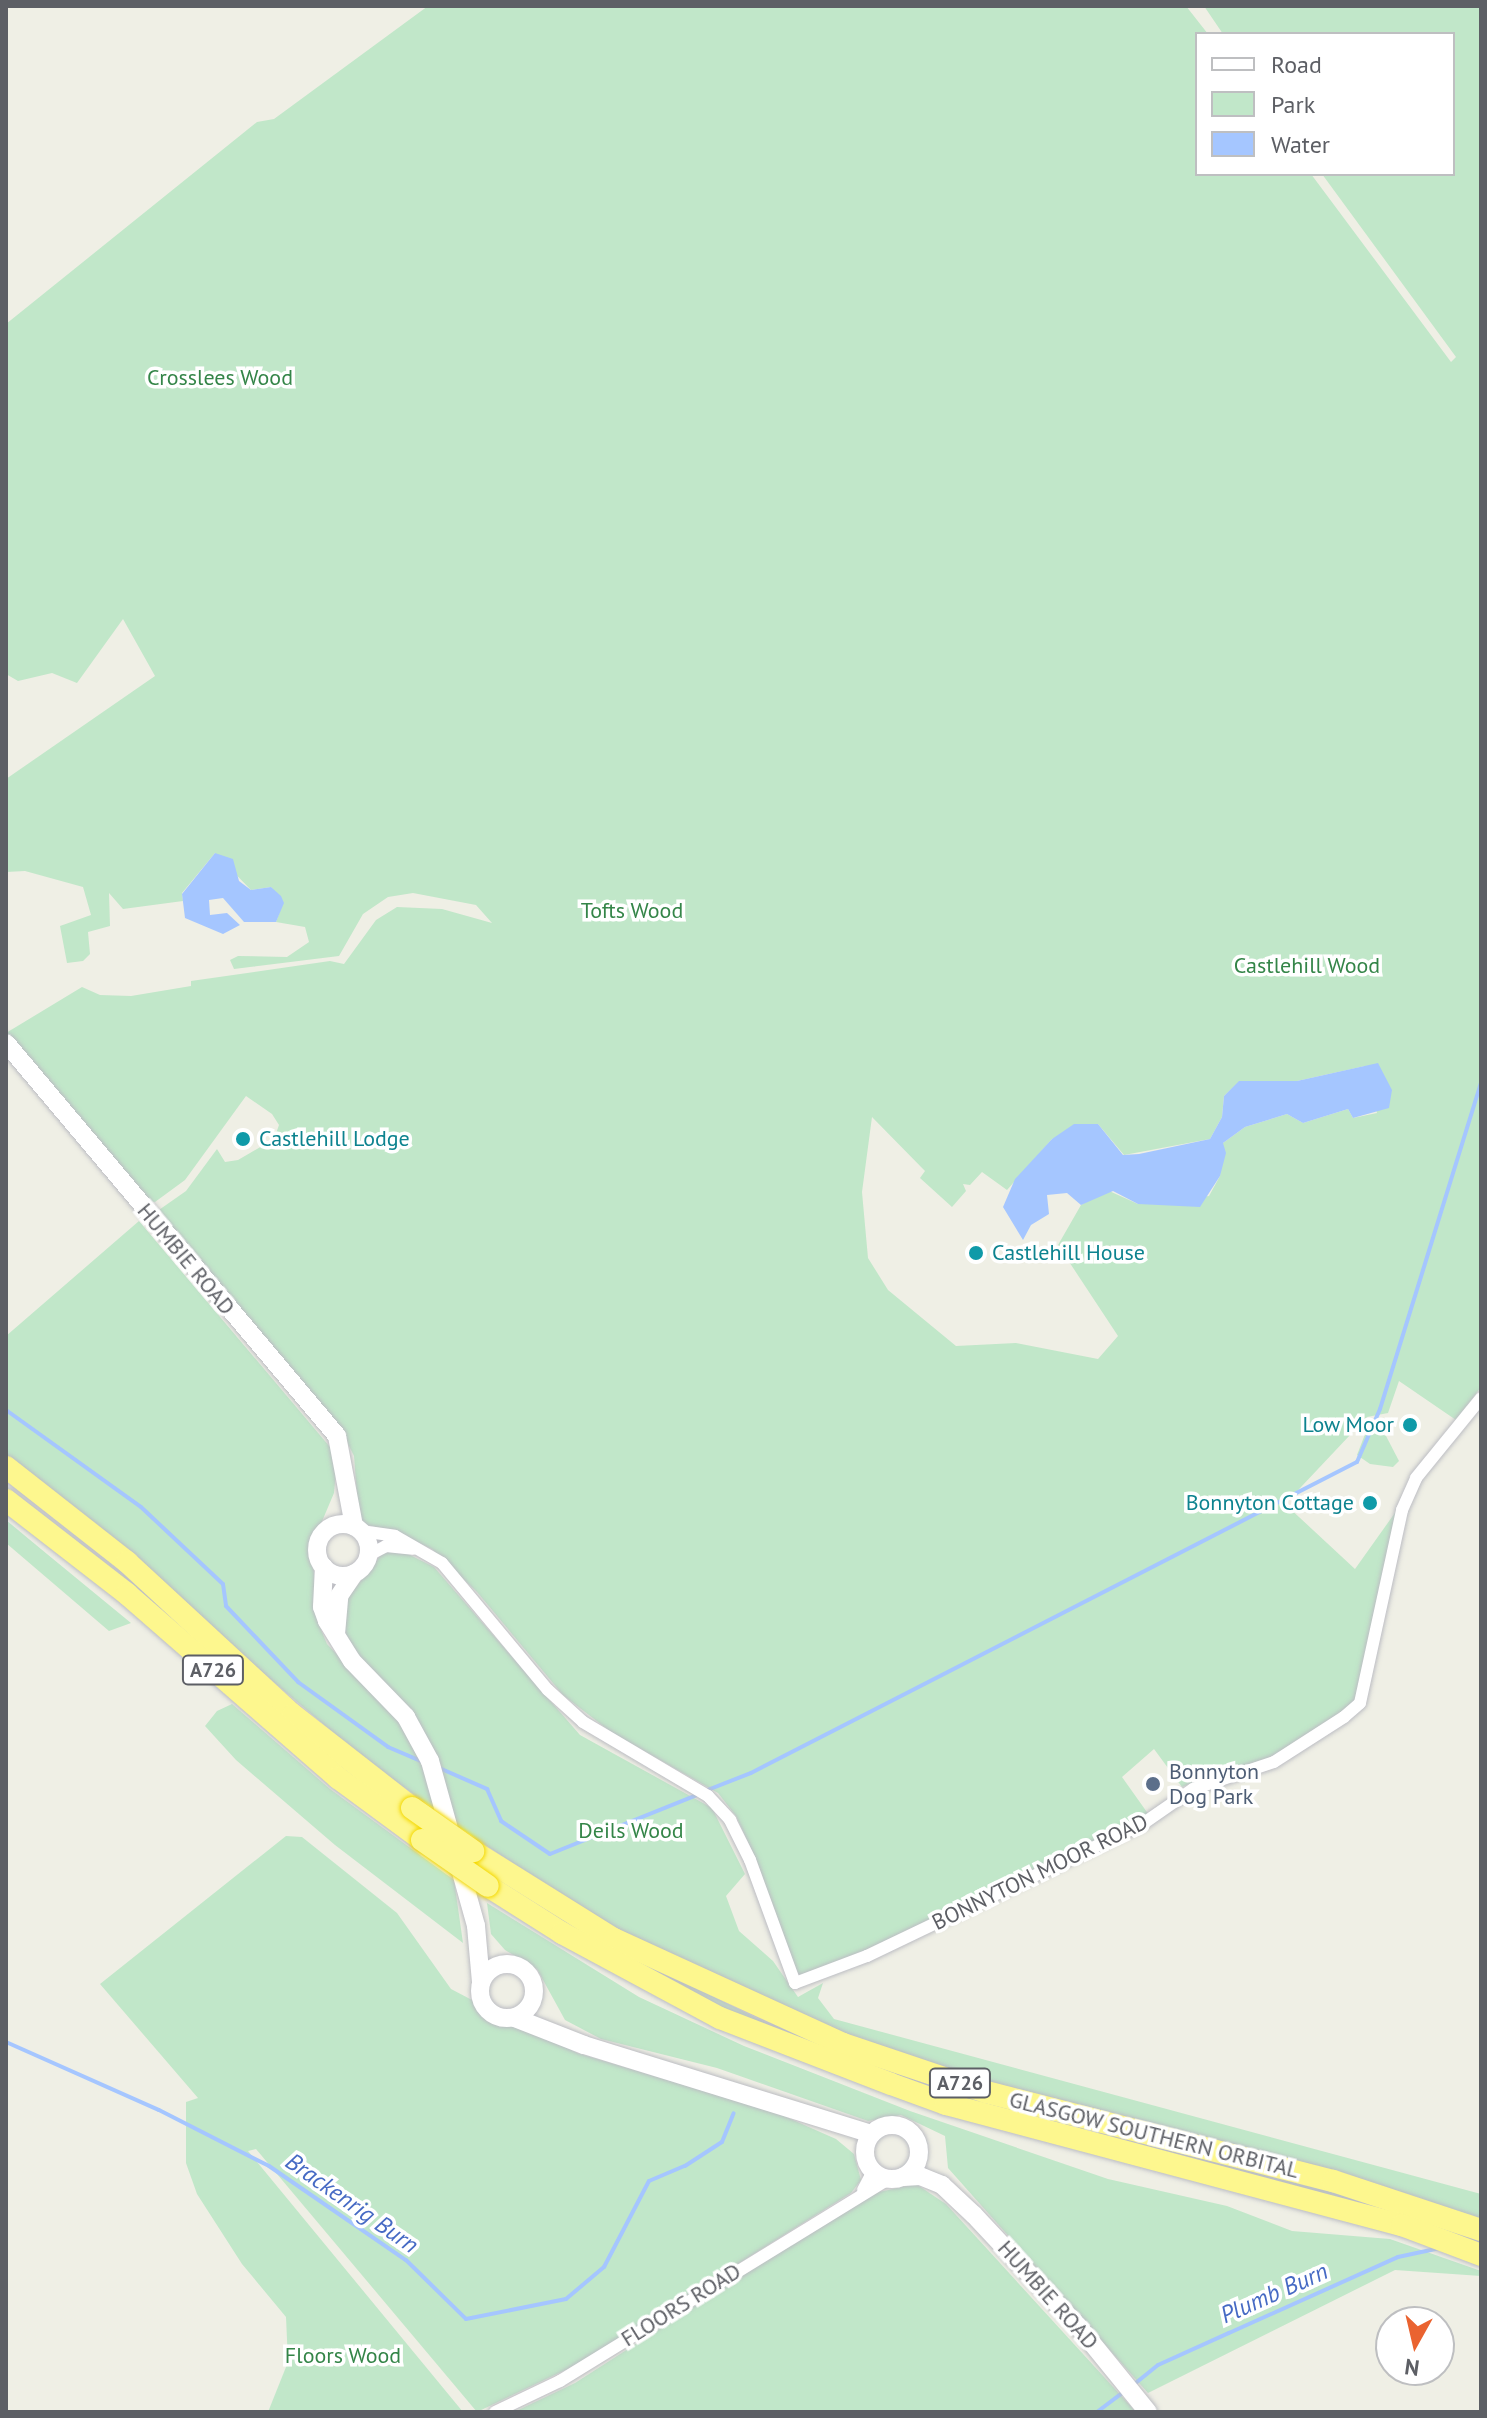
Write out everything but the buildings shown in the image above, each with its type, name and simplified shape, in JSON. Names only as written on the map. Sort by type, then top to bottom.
[{"type":"highway","name":"GLASGOW SOUTHERN ORBITAL","points":[[6,1467],[95,1534],[293,1715],[412,1808],[473,1851],[627,1946],[843,2044],[986,2092],[1333,2181],[1481,2230]]},
{"type":"highway","name":"GLASGOW SOUTHERN ORBITAL","points":[[6,1500],[127,1594],[338,1778],[422,1840],[488,1886],[692,2004],[946,2104],[1402,2225],[1481,2255]]},
{"type":"street","name":"HUMBIE ROAD","points":[[6,1043],[337,1436],[357,1529],[369,1555]]},
{"type":"street","name":"BONNYTON MOOR ROAD","points":[[427,1552],[468,1592],[548,1690],[583,1722],[708,1796],[730,1820],[750,1860],[795,1983],[867,1956],[1141,1825],[1193,1789],[1274,1762],[1344,1717],[1360,1703],[1402,1510],[1416,1478],[1481,1398]]},
{"type":"street","name":"HUMBIE ROAD","points":[[345,1484],[330,1528],[318,1546],[324,1567],[322,1607],[336,1638],[406,1717],[430,1761],[476,1926],[481,1982]]},
{"type":"street","points":[[330,1528],[395,1536],[427,1552]]},
{"type":"street","points":[[336,1638],[339,1596],[369,1555],[386,1546],[427,1552]]},
{"type":"street","points":[[324,1567],[338,1575],[354,1574]]},
{"type":"street","name":"HUMBIE ROAD","points":[[476,1926],[493,1951],[518,1966]]},
{"type":"street","points":[[563,2035],[539,2006],[530,1976],[518,1966],[495,1967],[481,1982],[488,2010],[839,2128],[872,2134],[897,2126],[913,2135],[919,2151],[915,2167],[882,2171]]},
{"type":"street","points":[[515,2018],[530,2007],[535,1991]]},
{"type":"street","points":[[839,2128],[882,2171],[920,2176],[942,2185]]},
{"type":"street","points":[[872,2134],[882,2171]]},
{"type":"street","name":"HUMBIE ROAD","points":[[919,2151],[942,2185],[1018,2260],[1148,2412]]},
{"type":"street","name":"FLOORS ROAD","points":[[495,2412],[560,2381],[863,2190],[882,2171]]},
{"type":"green space","points":[[428,6],[1186,6],[1206,32],[1195,32],[1195,176],[1312,176],[1451,362],[1456,357],[1323,176],[1455,176],[1455,32],[1222,32],[1204,6],[1481,6],[1481,1387],[1456,1420],[1399,1381],[1388,1413],[1367,1417],[1285,1504],[1355,1569],[1397,1510],[1355,1701],[1346,1710],[1273,1759],[1217,1772],[1182,1787],[1154,1749],[1122,1777],[1149,1815],[873,1951],[800,1975],[793,1969],[758,1864],[736,1816],[718,1793],[611,1732],[563,1695],[477,1592],[432,1549],[396,1532],[359,1523],[354,1456],[344,1436],[156,1212],[186,1191],[217,1149],[225,1162],[238,1160],[274,1139],[279,1125],[272,1114],[246,1096],[185,1180],[155,1202],[146,1201],[6,1033],[82,987],[100,995],[131,996],[191,986],[191,981],[330,961],[344,964],[376,920],[397,907],[442,909],[492,923],[476,905],[413,893],[388,897],[363,914],[339,956],[234,969],[230,960],[238,956],[287,957],[309,942],[305,927],[276,922],[283,903],[271,887],[251,890],[215,853],[182,893],[183,901],[123,909],[109,893],[110,926],[88,932],[90,954],[83,961],[67,963],[60,926],[91,915],[83,887],[25,871],[6,872],[6,779],[155,676],[123,619],[77,683],[52,673],[18,681],[6,674],[6,324],[257,122],[274,119]],"holes":[[[1365,1066],[1377,1113],[1353,1118],[1348,1109],[1303,1123],[1287,1114],[1245,1127],[1223,1143],[1220,1176],[1209,1196],[1138,1204],[1107,1190],[1081,1205],[1058,1245],[1118,1336],[1098,1359],[1016,1343],[956,1346],[888,1290],[868,1258],[862,1192],[872,1117],[925,1171],[920,1178],[952,1207],[966,1191],[963,1184],[970,1185],[982,1172],[1007,1190],[1052,1139],[1098,1124],[1124,1155],[1210,1139],[1222,1117],[1224,1096],[1240,1081],[1297,1081]]]},
{"type":"green space","points":[[139,1221],[330,1447],[336,1471],[334,1493],[312,1545],[317,1620],[327,1644],[396,1717],[426,1773],[439,1812],[368,1762],[6,1455],[6,1336]]},
{"type":"green space","points":[[1367,1429],[1385,1434],[1399,1461],[1393,1467],[1370,1464],[1357,1455]]},
{"type":"green space","points":[[6,1520],[131,1623],[109,1631],[6,1543]]},
{"type":"green space","name":"Deils Wood","points":[[384,1551],[408,1554],[434,1567],[580,1735],[712,1808],[745,1874],[726,1896],[739,1931],[773,1961],[798,1997],[823,1983],[818,1998],[834,2019],[1481,2194],[1481,2220],[946,2072],[762,2001],[584,1912],[455,1824],[435,1757],[345,1641],[342,1605]]},
{"type":"green space","points":[[232,1704],[330,1789],[454,1880],[463,1943],[335,1845],[236,1760],[205,1726],[217,1711]]},
{"type":"green space","name":"Floors Wood","points":[[286,1836],[302,1837],[397,1913],[451,1989],[472,2000],[490,2020],[523,2026],[577,2053],[777,2113],[836,2139],[854,2154],[861,2180],[851,2193],[578,2364],[477,2412],[256,2149],[248,2151],[463,2412],[268,2412],[288,2362],[286,2317],[242,2264],[197,2194],[186,2163],[186,2102],[198,2098],[100,1984]]},
{"type":"green space","points":[[479,1864],[606,1944],[781,2030],[891,2071],[1334,2191],[1481,2239],[1481,2247],[1296,2186],[901,2080],[743,2019],[526,1901]]},
{"type":"green space","points":[[487,1903],[639,1997],[744,2046],[910,2111],[1108,2179],[1227,2206],[1292,2231],[1390,2239],[1481,2271],[1481,2276],[1395,2270],[1148,2393],[948,2168],[945,2136],[901,2115],[868,2121],[717,2068],[601,2039],[565,2020],[537,1969],[505,1950],[491,1934]]},
{"type":"green space","points":[[916,2184],[946,2204],[1136,2412],[514,2412],[575,2383],[843,2211],[879,2192]]},
{"type":"water","points":[[215,853],[233,859],[239,881],[251,890],[271,887],[281,896],[284,903],[276,922],[244,922],[223,898],[209,900],[210,915],[227,913],[240,925],[223,934],[185,918],[182,894]]},
{"type":"water","points":[[1378,1063],[1392,1090],[1389,1108],[1353,1118],[1348,1109],[1303,1123],[1287,1114],[1245,1127],[1223,1143],[1226,1153],[1220,1176],[1200,1207],[1138,1204],[1113,1191],[1081,1205],[1067,1193],[1047,1195],[1049,1214],[1031,1225],[1023,1240],[1003,1207],[1015,1179],[1052,1139],[1074,1124],[1098,1124],[1123,1155],[1139,1154],[1210,1139],[1222,1117],[1224,1096],[1239,1081],[1297,1081]]},
{"type":"waterway","points":[[705,1791],[751,1773],[1357,1462],[1380,1409],[1481,1083]]},
{"type":"waterway","points":[[6,1410],[141,1507],[223,1584],[226,1606],[298,1682],[388,1747],[421,1761]]},
{"type":"waterway","points":[[437,1767],[487,1789],[501,1821],[550,1854],[697,1795]]},
{"type":"waterway","name":"Brackenrig Burn","points":[[6,2042],[159,2110],[269,2166],[406,2260],[466,2319],[566,2299],[604,2267],[649,2181],[685,2166],[722,2142],[734,2113]]},
{"type":"waterway","name":"Plumb Burn","points":[[1132,2386],[1158,2365],[1398,2257],[1440,2248]]},
{"type":"waterway","name":"Plumb Burn","points":[[1097,2412],[1125,2391]]},
{"type":"place","name":"Castlehill Lodge","points":[[243,1139]]},
{"type":"place","name":"Castlehill House","points":[[976,1253]]},
{"type":"place","name":"Low Moor","points":[[1410,1425]]},
{"type":"place","name":"Bonnyton Cottage","points":[[1370,1503]]},
{"type":"place","name":"Bonnyton Dog Park","points":[[1153,1784]]},
{"type":"park label","name":"Crosslees Wood","points":[[220,378]]},
{"type":"park label","name":"Tofts Wood","points":[[632,911]]},
{"type":"park label","name":"Castlehill Wood","points":[[1307,966]]}]
